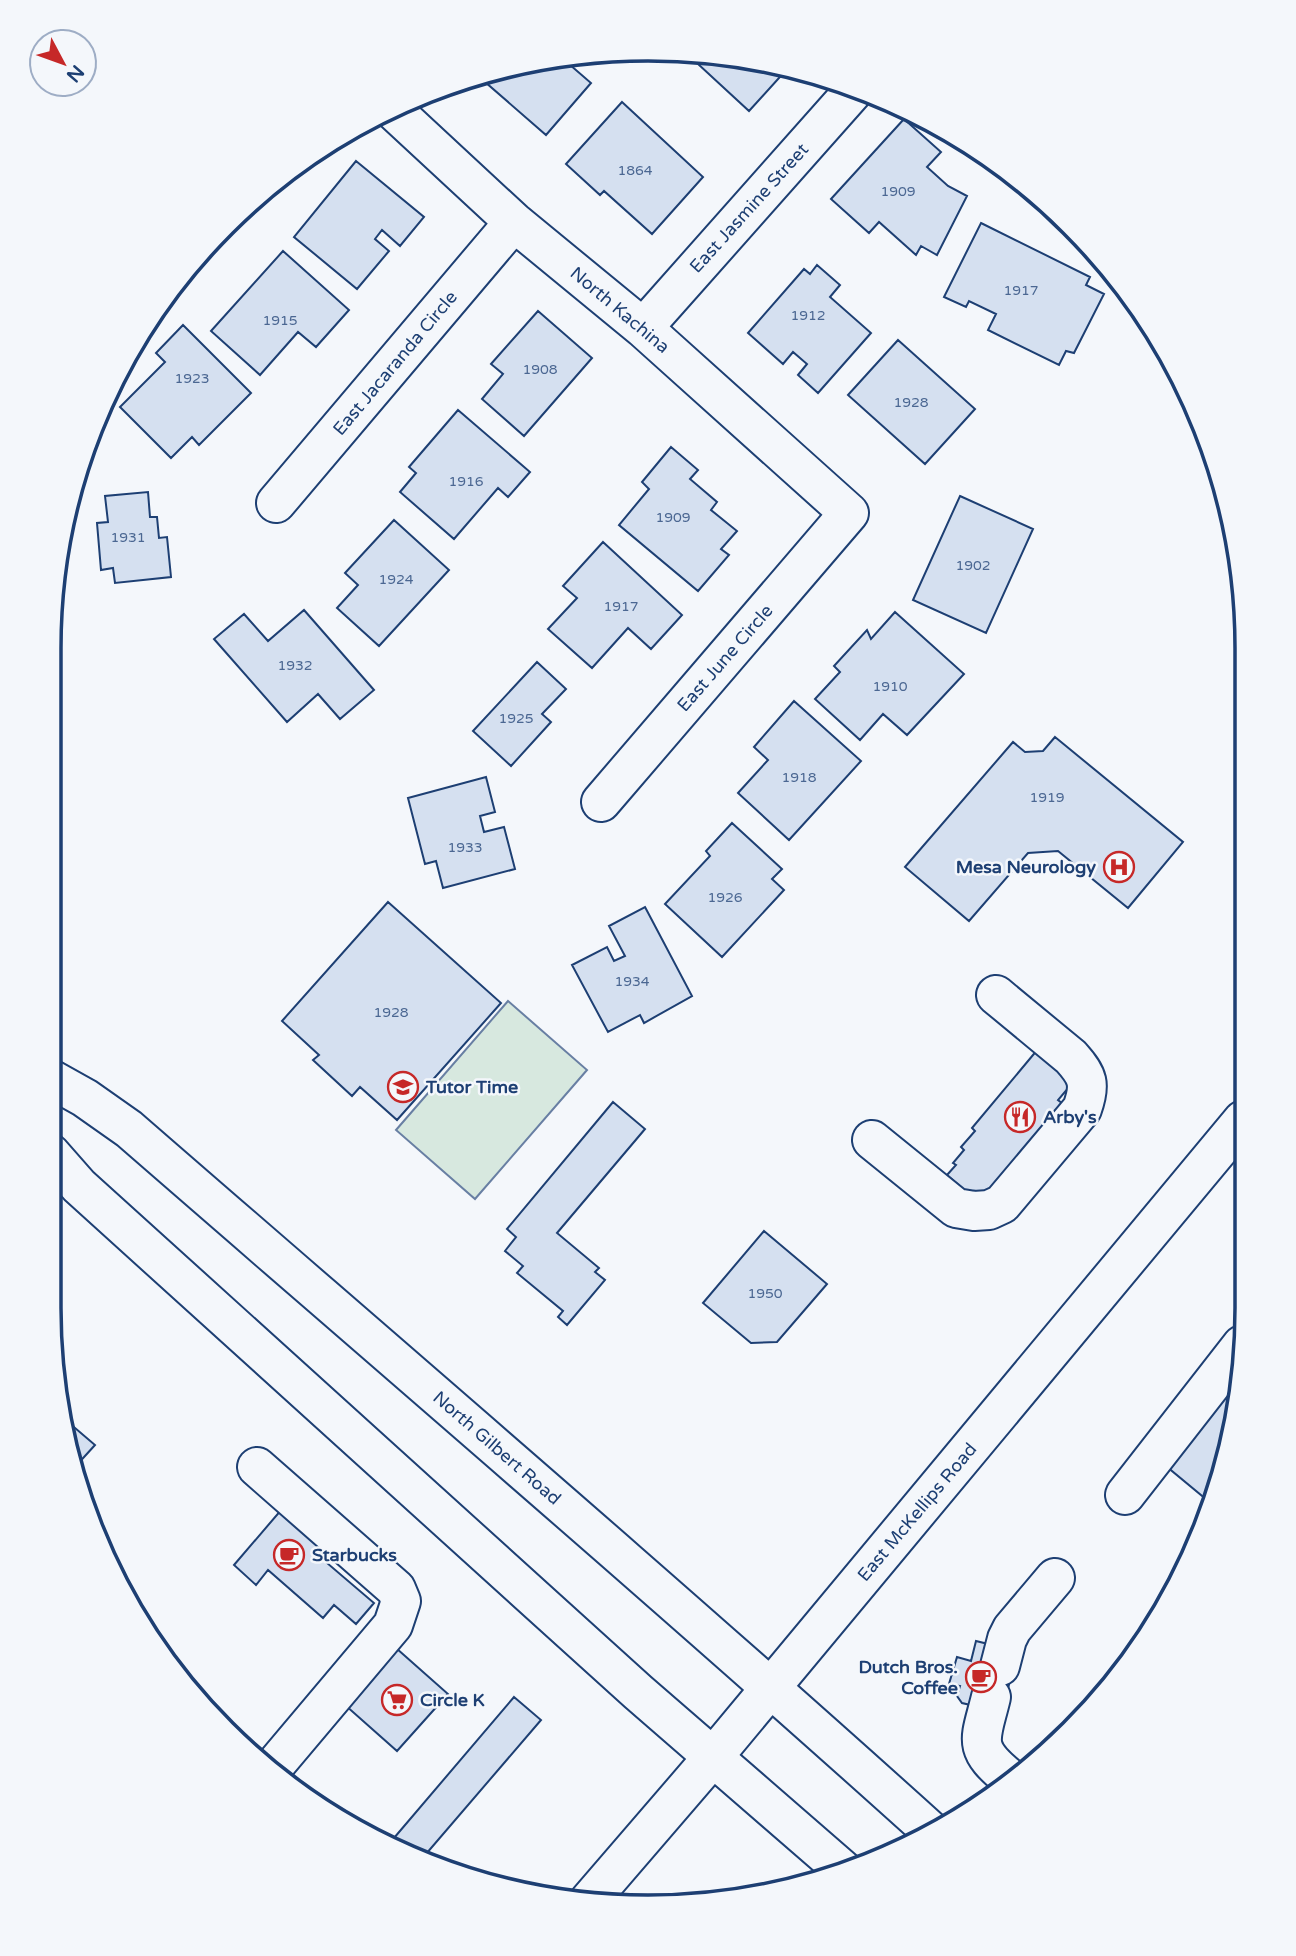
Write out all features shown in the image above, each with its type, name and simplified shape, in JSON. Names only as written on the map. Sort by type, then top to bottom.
[{"type":"main road","name":"East Jasmine Street","points":[[643,328],[848,96]]},
{"type":"main road","name":"North Kachina","points":[[400,116],[514,222],[643,328],[849,513]]},
{"type":"main road","name":"East Jacaranda Circle","points":[[276,503],[514,222]]},
{"type":"main road","name":"East June Circle","points":[[601,802],[849,513]]},
{"type":"main road","points":[[872,1140],[956,1208],[974,1212],[989,1210],[1002,1204],[1082,1109],[1087,1094],[1087,1080],[1071,1057],[996,995]]},
{"type":"main road","name":"North Gilbert Road","points":[[61,1085],[130,1129],[771,1687],[924,1825]]},
{"type":"main road","name":"East McKellips Road","points":[[597,1892],[713,1757],[1235,1131]]},
{"type":"main road","points":[[61,1165],[89,1195],[638,1692],[836,1864]]},
{"type":"main road","points":[[1125,1495],[1232,1358]]},
{"type":"main road","points":[[257,1467],[396,1589],[401,1601],[393,1625],[277,1762]]},
{"type":"main road","points":[[1005,1774],[992,1764],[984,1752],[981,1739],[995,1681],[1012,1629],[1055,1578]]},
{"type":"shaded area","points":[[508,1001],[587,1070],[475,1199],[396,1130]]},
{"type":"building","points":[[698,64],[725,66],[780,77],[749,111]]},
{"type":"building","points":[[571,66],[591,83],[546,135],[487,84]]},
{"type":"building","points":[[622,102],[703,177],[652,234],[604,191],[600,195],[566,164]]},
{"type":"building","points":[[903,120],[941,152],[927,167],[948,186],[967,196],[937,255],[921,246],[916,255],[879,222],[869,233],[831,199]]},
{"type":"building","points":[[356,161],[424,217],[400,246],[382,230],[375,239],[389,251],[357,289],[294,237]]},
{"type":"building","points":[[981,223],[1090,277],[1086,285],[1104,294],[1074,353],[1066,351],[1059,365],[988,330],[996,314],[969,301],[966,307],[944,297]]},
{"type":"building","points":[[283,251],[349,310],[316,347],[298,332],[260,375],[211,331]]},
{"type":"building","points":[[817,265],[840,285],[830,297],[871,333],[818,393],[798,375],[807,364],[793,352],[783,364],[748,333],[804,269],[810,274]]},
{"type":"building","points":[[538,311],[592,358],[524,436],[482,399],[503,374],[491,364]]},
{"type":"building","points":[[183,325],[251,393],[199,445],[192,437],[171,458],[120,407],[165,362],[156,353]]},
{"type":"building","points":[[898,340],[975,409],[925,464],[848,395]]},
{"type":"building","points":[[458,410],[530,472],[508,497],[498,488],[454,539],[400,492],[416,473],[409,467]]},
{"type":"building","points":[[671,447],[698,470],[690,479],[717,502],[711,510],[737,531],[721,549],[729,555],[698,591],[619,525],[649,489],[642,482]]},
{"type":"building","points":[[148,492],[150,517],[157,517],[159,538],[167,537],[171,577],[115,583],[113,568],[101,570],[97,523],[108,522],[105,496]]},
{"type":"building","points":[[960,496],[1033,529],[986,633],[913,600]]},
{"type":"building","points":[[394,520],[449,570],[379,646],[337,608],[358,585],[345,573]]},
{"type":"building","points":[[603,542],[682,615],[651,649],[628,628],[592,668],[548,629],[577,598],[563,586]]},
{"type":"building","points":[[304,610],[374,690],[340,719],[318,694],[287,722],[214,639],[244,614],[268,641]]},
{"type":"building","points":[[895,612],[964,674],[907,735],[883,714],[860,740],[815,699],[840,672],[834,666],[867,630],[871,639]]},
{"type":"building","points":[[537,662],[566,689],[542,714],[551,722],[511,766],[473,731]]},
{"type":"building","points":[[794,701],[861,761],[789,840],[738,793],[768,760],[754,747]]},
{"type":"building","points":[[1055,737],[1183,842],[1128,908],[1058,851],[1028,853],[969,921],[905,867],[1013,742],[1025,752],[1043,751]]},
{"type":"building","points":[[486,777],[495,812],[480,816],[484,832],[504,827],[515,869],[443,888],[436,861],[425,864],[408,798]]},
{"type":"building","points":[[732,823],[782,869],[772,879],[784,890],[722,957],[665,904],[710,856],[706,851]]},
{"type":"building","points":[[388,902],[501,1003],[397,1120],[360,1087],[352,1096],[313,1060],[319,1055],[282,1021]]},
{"type":"building","points":[[645,907],[692,996],[644,1023],[640,1015],[608,1032],[572,965],[607,947],[614,961],[625,956],[609,926]]},
{"type":"building","name":"Arby's","points":[[1038,1049],[1075,1080],[1058,1100],[1067,1107],[982,1200],[977,1201],[947,1175],[964,1150],[961,1147],[975,1131],[972,1128]]},
{"type":"building","points":[[613,1102],[645,1129],[557,1233],[599,1268],[595,1272],[605,1280],[567,1325],[558,1317],[563,1311],[517,1273],[523,1266],[505,1251],[516,1237],[507,1229]]},
{"type":"building","points":[[764,1231],[827,1284],[777,1342],[751,1343],[703,1303]]},
{"type":"building","points":[[1229,1388],[1215,1460],[1204,1497],[1166,1466]]},
{"type":"building","points":[[74,1427],[95,1445],[81,1460]]},
{"type":"building","name":"Starbucks","points":[[288,1502],[341,1547],[327,1563],[374,1603],[356,1624],[334,1605],[323,1618],[268,1570],[256,1585],[234,1565]]},
{"type":"building","name":"Dutch Bros. Coffee","points":[[976,1641],[988,1644],[1013,1669],[1004,1704],[979,1707],[962,1703],[957,1696],[960,1686],[949,1684],[957,1657],[971,1661]]},
{"type":"building","name":"Circle K","points":[[396,1648],[448,1694],[397,1751],[345,1705]]},
{"type":"building","points":[[514,1697],[541,1720],[428,1852],[395,1837]]},
{"type":"place","name":"Mesa Neurology","points":[[1119,867]]},
{"type":"place","name":"Tutor Time","points":[[403,1087]]},
{"type":"place","name":"Arby's","points":[[1020,1117]]},
{"type":"place","name":"Starbucks","points":[[289,1555]]},
{"type":"place","name":"Dutch Bros. Coffee","points":[[981,1677]]},
{"type":"place","name":"Circle K","points":[[397,1700]]}]
